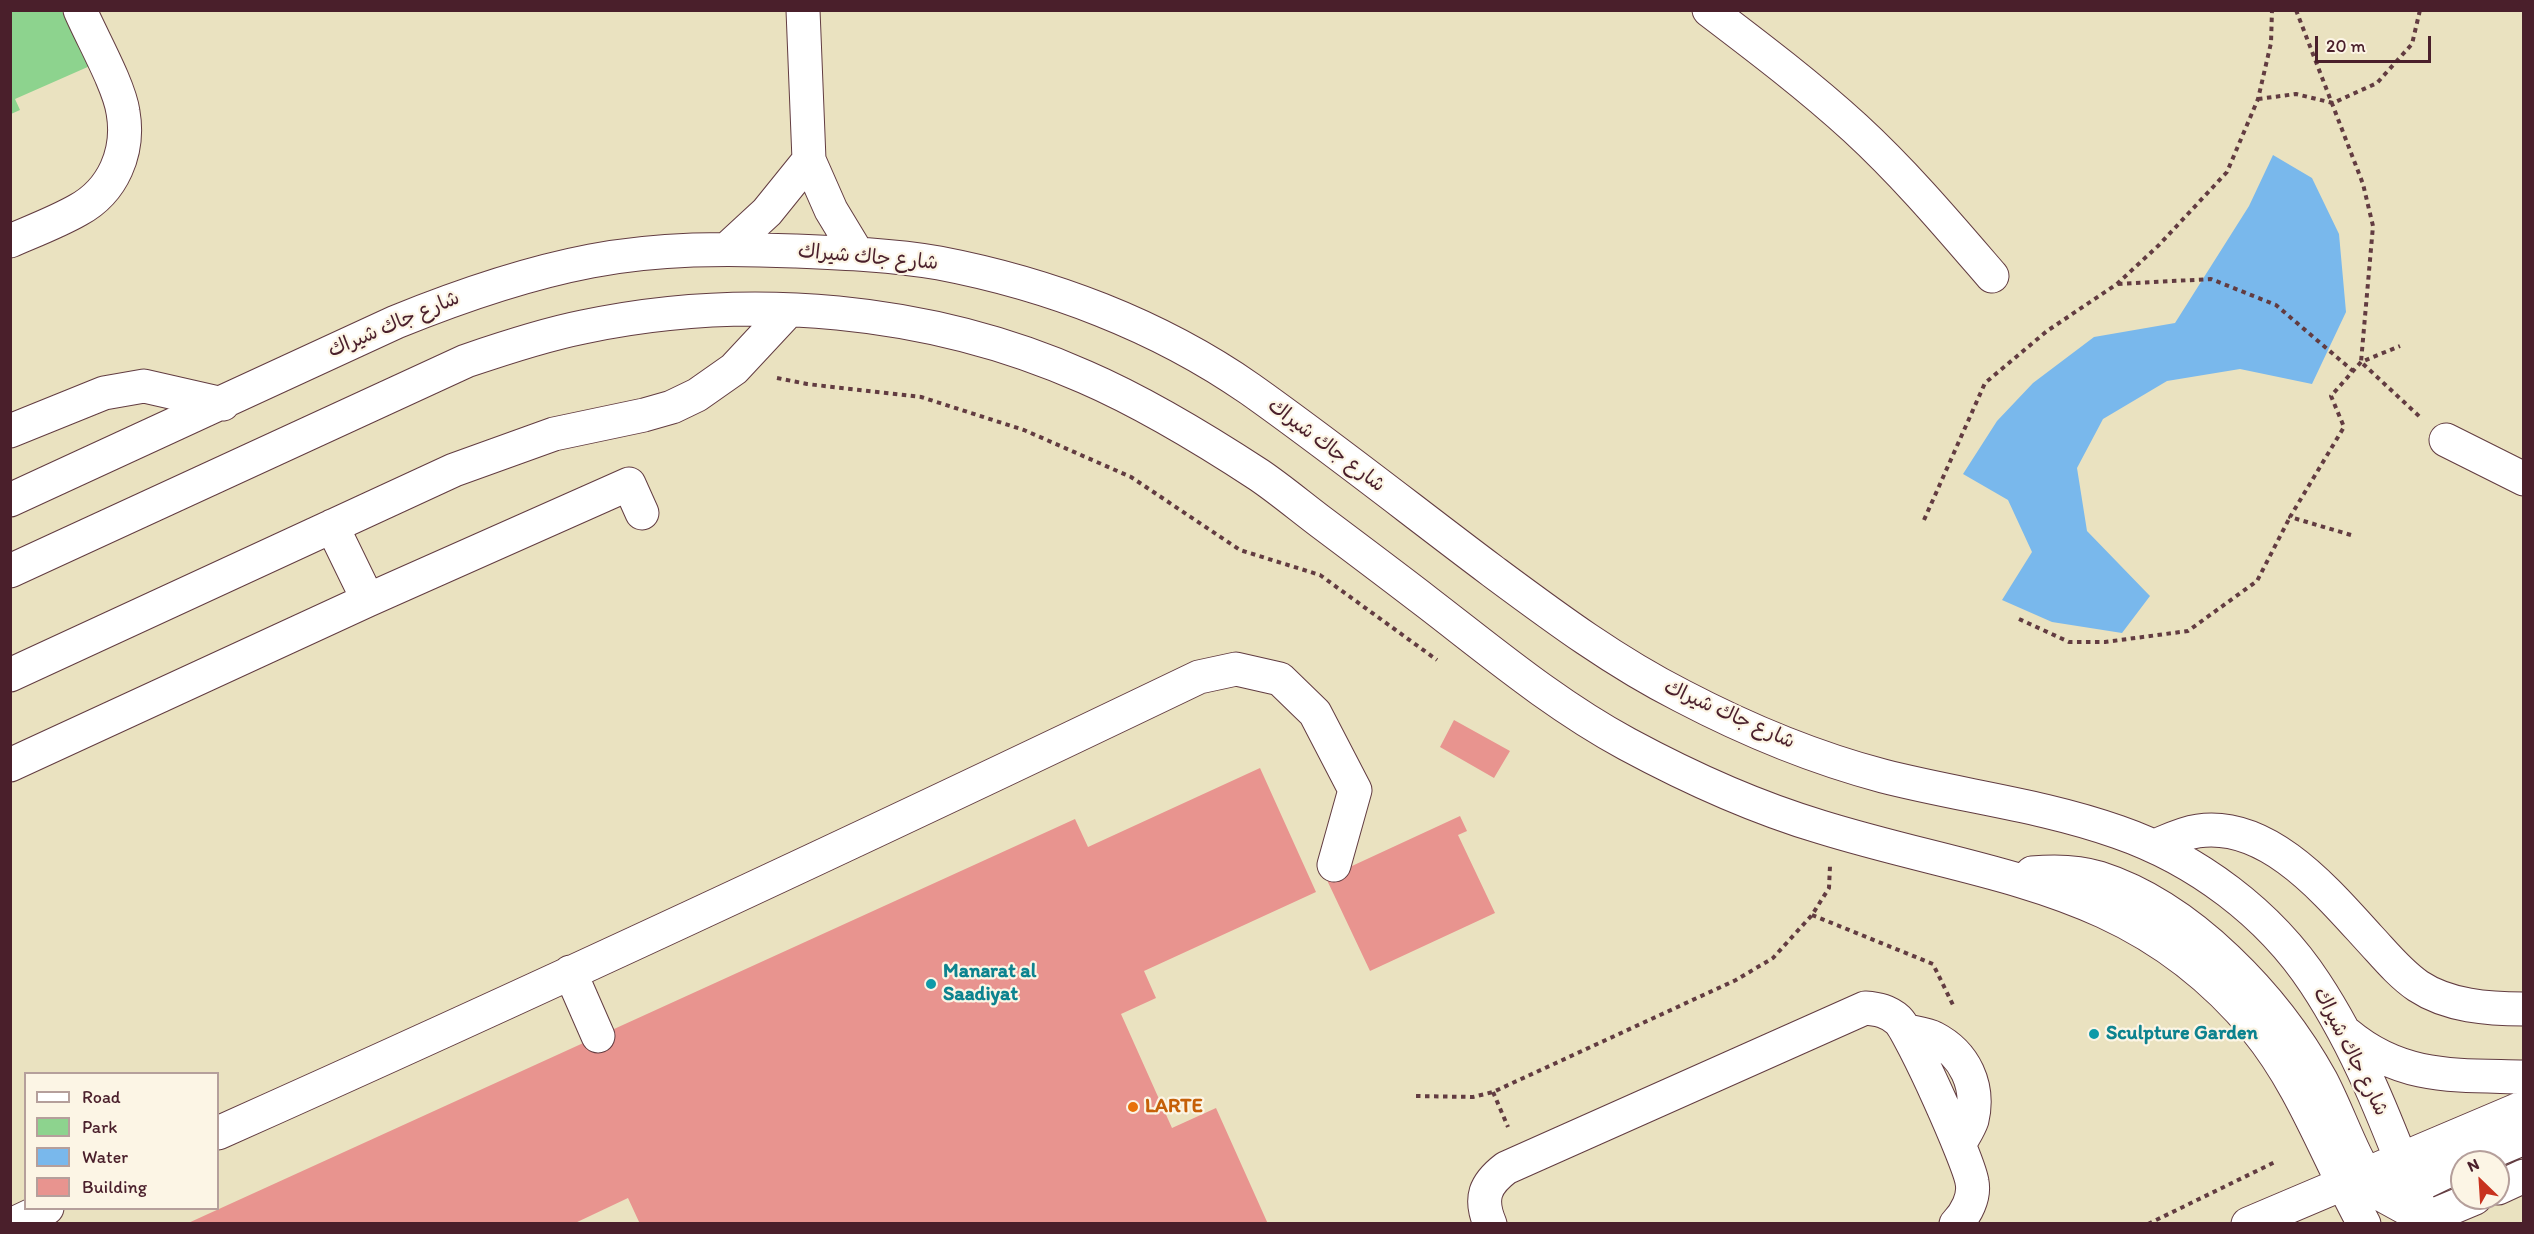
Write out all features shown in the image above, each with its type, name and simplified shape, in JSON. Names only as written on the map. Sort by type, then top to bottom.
[{"type":"street","points":[[10,241],[78,210],[97,197],[112,178],[122,156],[126,134],[123,110],[80,10]]},
{"type":"street","points":[[803,10],[809,160],[831,210],[857,253]]},
{"type":"street","points":[[1709,10],[1780,63],[1856,129],[1927,200],[1992,276]]},
{"type":"street","points":[[728,248],[767,212],[809,160]]},
{"type":"street","name":"شارع جاك شيراك","points":[[10,500],[223,404],[396,322],[460,296],[516,279],[606,259],[651,252],[728,248],[857,253],[933,262],[988,274],[1099,309],[1153,333],[1247,387],[1560,622],[1628,667],[1688,699],[1750,728],[1874,773],[2082,820],[2155,846],[2221,886],[2284,943],[2313,980],[2345,1032],[2382,1111],[2386,1204]]},
{"type":"street","points":[[10,571],[466,361],[585,326],[646,316],[708,310],[789,310],[832,312],[897,321],[962,335],[1024,353],[1085,377],[1163,416],[1261,476],[1423,599],[1493,656],[1556,701],[1623,742],[1695,779],[1770,811],[1848,835],[2012,877],[2064,893],[2133,924],[2172,950],[2210,980],[2258,1031],[2386,1204]]},
{"type":"street","points":[[10,675],[454,470],[554,434],[672,407],[697,396],[734,369],[789,310]]},
{"type":"street","points":[[10,431],[104,393],[144,386],[223,404]]},
{"type":"street","points":[[2446,440],[2523,479]]},
{"type":"street","points":[[10,765],[161,711],[368,600],[629,484],[642,513]]},
{"type":"street","points":[[332,526],[368,600]]},
{"type":"street","points":[[219,1132],[970,787],[1199,677],[1236,669],[1280,679],[1315,713],[1355,790],[1334,865]]},
{"type":"street","points":[[2155,846],[2198,831],[2222,831],[2251,836],[2300,869],[2329,894],[2396,967],[2417,985],[2436,996],[2471,1005],[2523,1009]]},
{"type":"street","points":[[570,972],[598,1036]]},
{"type":"street","points":[[1490,1224],[1484,1205],[1486,1190],[1493,1178],[1506,1168],[1852,1012],[1865,1008],[1878,1008],[1900,1021],[1907,1031],[1959,1145],[1972,1183],[1967,1208],[1956,1224]]},
{"type":"street","points":[[2345,1032],[2378,1056],[2417,1071],[2438,1075],[2523,1077]]},
{"type":"street","points":[[2386,1204],[2523,1107]]},
{"type":"street","points":[[2495,1150],[2523,1138]]},
{"type":"street","points":[[2386,1204],[2450,1170]]},
{"type":"street","points":[[2248,1224],[2386,1204],[2450,1200]]},
{"type":"street","points":[[13,1224],[45,1210]]},
{"type":"path","points":[[1924,520],[1985,383],[2047,331],[2117,284],[2159,245],[2227,172],[2258,99],[2271,43],[2272,10]]},
{"type":"path","points":[[2296,10],[2363,184],[2373,226],[2361,362]]},
{"type":"path","points":[[2258,99],[2296,94],[2333,103],[2377,83],[2412,44],[2420,10]]},
{"type":"path","points":[[2117,284],[2211,279],[2276,305],[2353,371]]},
{"type":"path","points":[[2019,619],[2069,642],[2106,642],[2188,631],[2257,581],[2290,517],[2344,427],[2331,396],[2361,362],[2400,346]]},
{"type":"path","points":[[2361,362],[2446,440]]},
{"type":"path","points":[[2290,517],[2351,536]]},
{"type":"path","points":[[1416,1096],[1473,1097],[1493,1092],[1736,980],[1773,958],[1812,915],[1828,888],[1830,860]]},
{"type":"path","points":[[2148,1224],[2275,1162]]},
{"type":"green space","points":[[10,11],[62,11],[69,24],[99,62],[15,99],[20,110],[11,114]]},
{"type":"water","points":[[2273,155],[2312,178],[2339,234],[2346,312],[2312,384],[2240,369],[2167,381],[2103,419],[2077,468],[2087,531],[2150,596],[2122,633],[2052,622],[2002,600],[2032,552],[2008,500],[1963,474],[1997,421],[2033,383],[2094,337],[2175,323],[2249,206]]},
{"type":"building","points":[[1454,720],[1510,751],[1494,778],[1440,747]]},
{"type":"building","name":"Manarat al Saadiyat","points":[[1260,768],[1316,892],[1144,971],[1156,998],[1121,1014],[1172,1128],[1216,1108],[1268,1224],[640,1224],[628,1198],[573,1224],[186,1224],[1075,819],[1088,847]]},
{"type":"building","points":[[1460,816],[1467,831],[1458,835],[1495,913],[1370,971],[1326,878]]},
{"type":"place","name":"Manarat al Saadiyat","points":[[931,984]]},
{"type":"place","name":"Sculpture Garden","points":[[2094,1034]]},
{"type":"place","name":"LARTE","points":[[1133,1107]]}]
